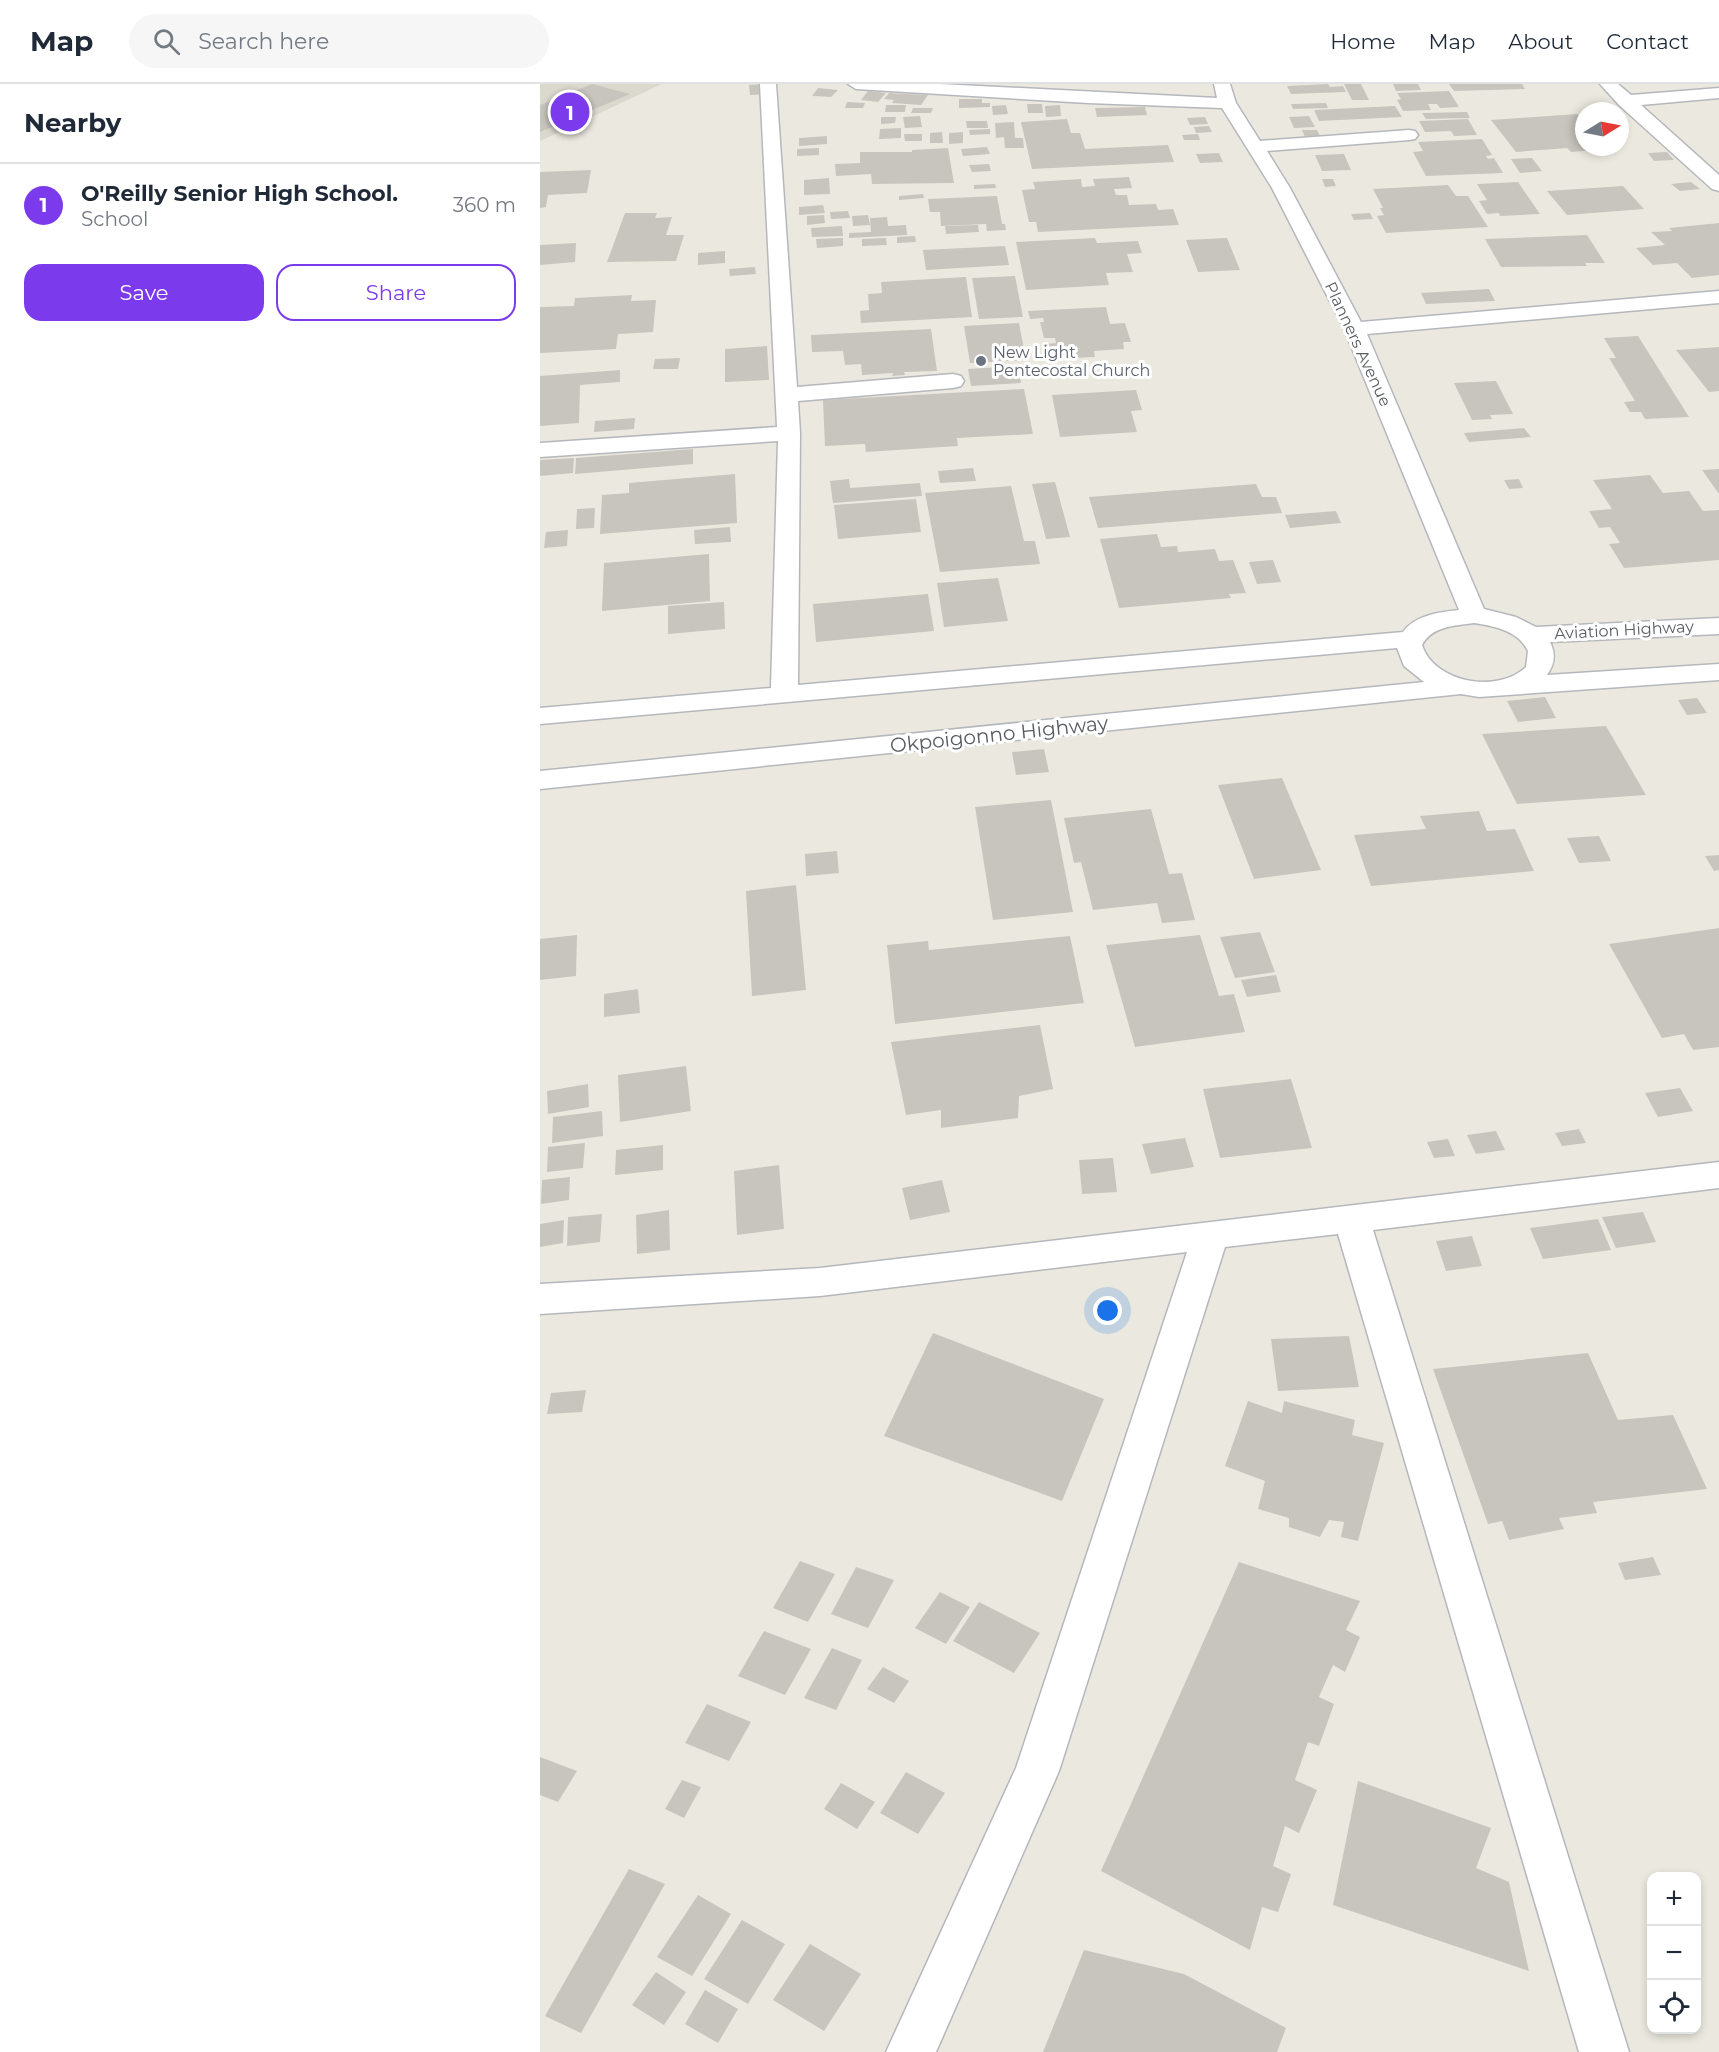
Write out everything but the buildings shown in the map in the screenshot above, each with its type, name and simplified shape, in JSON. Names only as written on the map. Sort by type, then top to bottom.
[{"type":"street","points":[[768,84],[789,433],[784,694]]},
{"type":"street","points":[[856,84],[1088,98],[1224,94]]},
{"type":"street","points":[[1608,84],[1719,186]]},
{"type":"street","points":[[1625,101],[1719,93]]},
{"type":"street","name":"Planners Avenue","points":[[1224,94],[1254,147],[1281,188],[1354,328],[1474,615]]},
{"type":"street","points":[[1254,147],[1408,135]]},
{"type":"street","points":[[1354,328],[1719,297]]},
{"type":"street","points":[[786,395],[953,381]]},
{"type":"street","points":[[540,450],[789,433]]},
{"type":"street","points":[[1517,685],[1531,677],[1540,667],[1543,657],[1539,645],[1530,635],[1505,622],[1474,615],[1453,616],[1433,620],[1419,629],[1411,639],[1408,650],[1418,667],[1439,681],[1479,690],[1517,685],[1719,672]]},
{"type":"street","name":"Aviation Highway","points":[[1530,635],[1719,626]]},
{"type":"street","points":[[540,716],[1411,639]]},
{"type":"street","name":"Okpoigonno Highway","points":[[540,780],[1458,687]]},
{"type":"street","points":[[540,1299],[820,1282],[1719,1175]]},
{"type":"street","points":[[1351,1217],[1604,2052]]},
{"type":"street","points":[[911,2052],[1037,1771],[1211,1235]]},
{"type":"shaded area","points":[[540,84],[662,84],[540,141]]},
{"type":"place","name":"O'Reilly Senior High School.","points":[[570,112]]},
{"type":"place","name":"New Light Pentecostal Church","points":[[981,361]]}]
